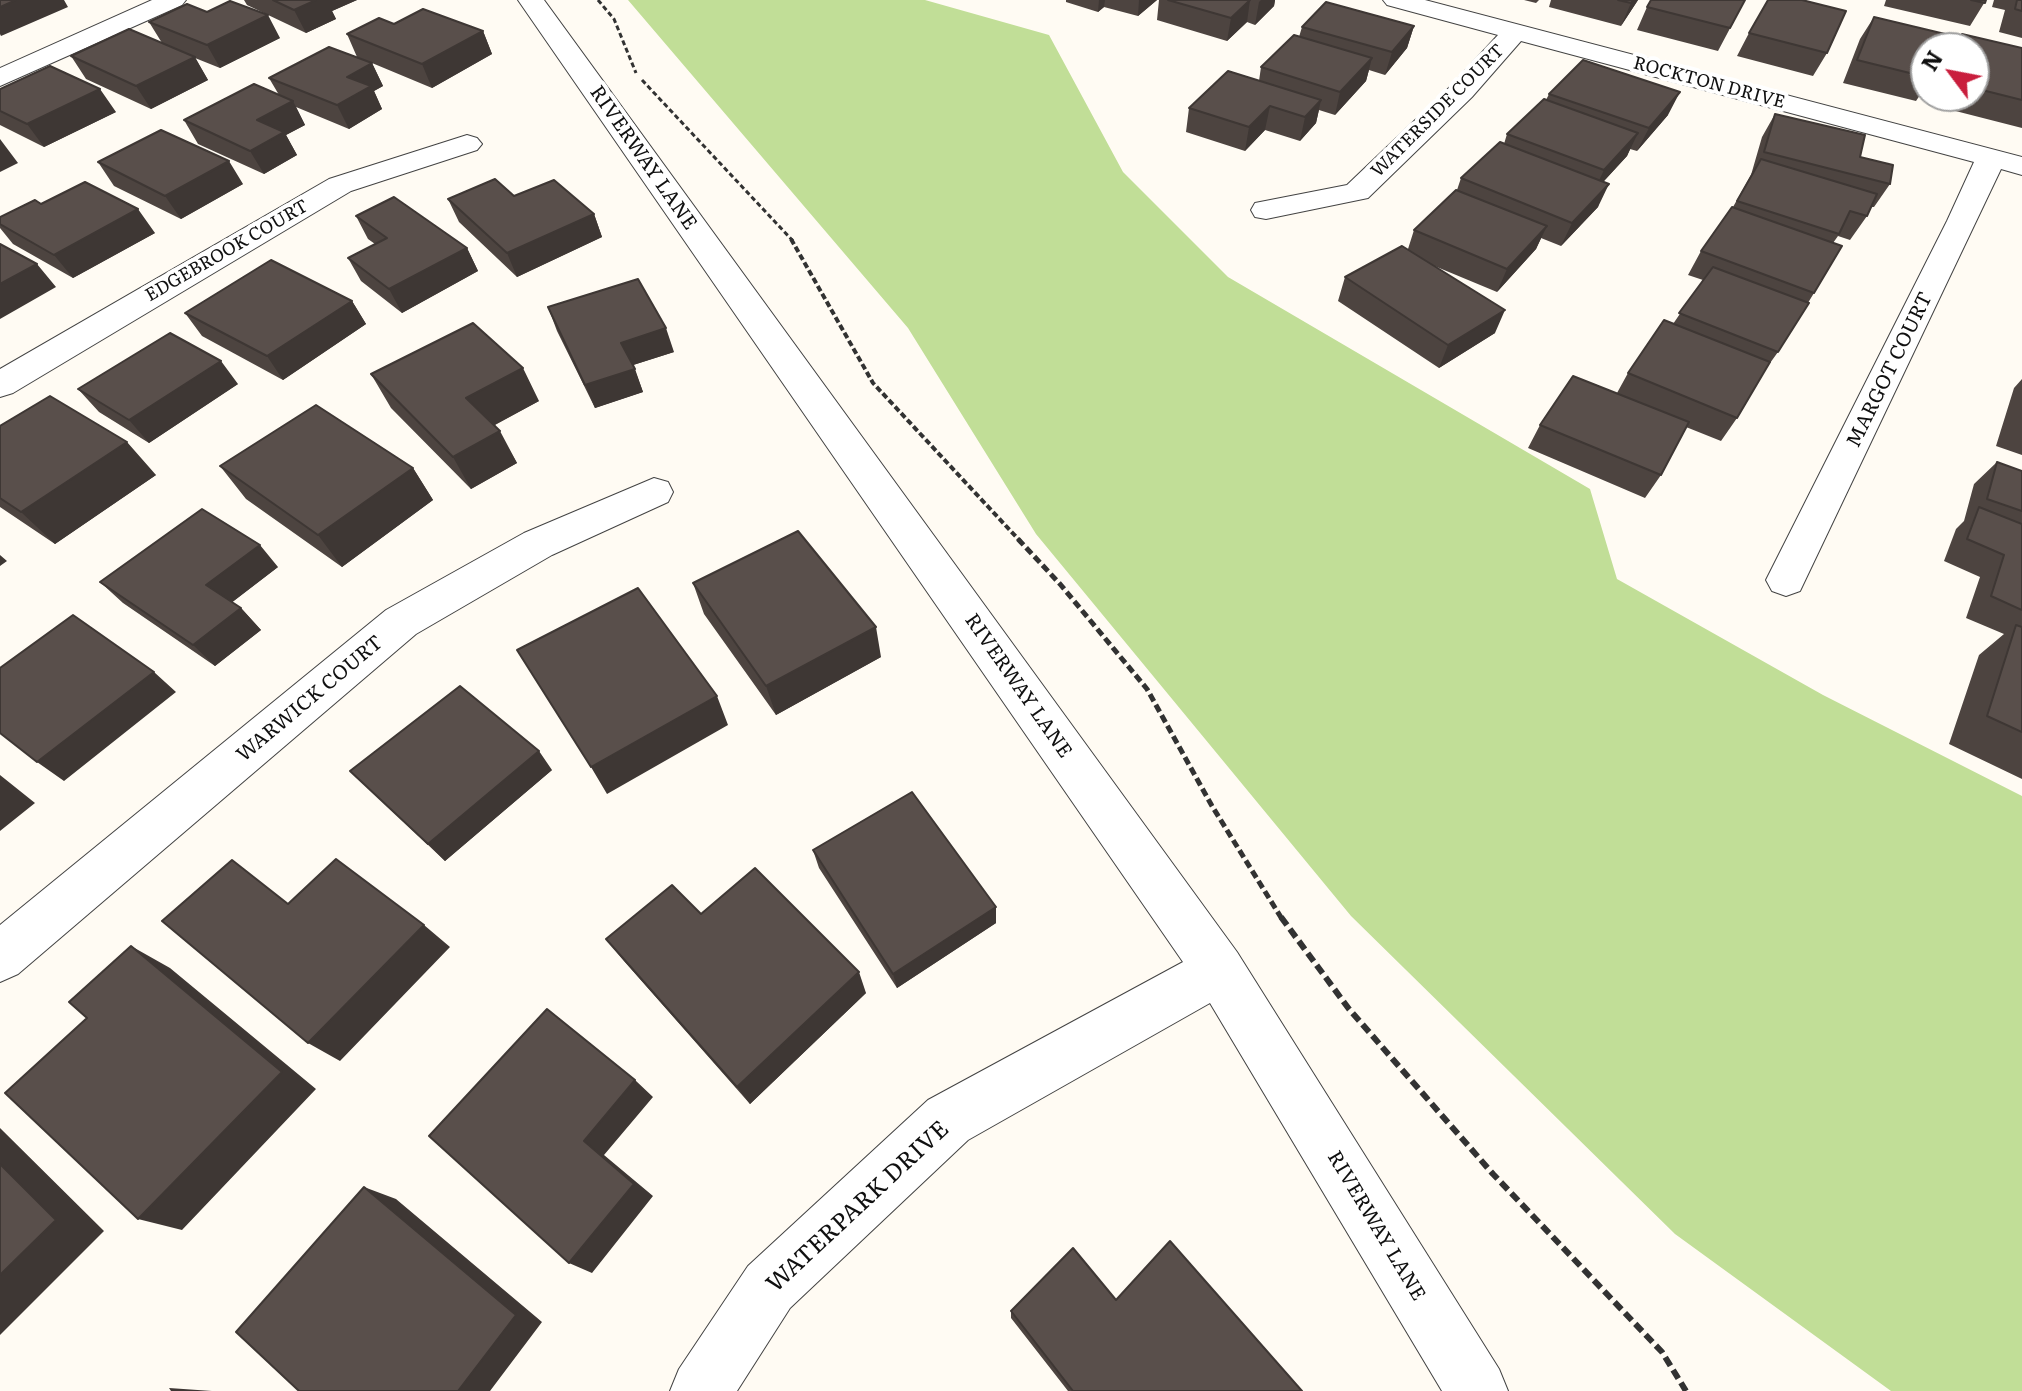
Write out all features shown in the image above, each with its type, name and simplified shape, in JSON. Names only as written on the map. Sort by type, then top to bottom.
[{"type":"street","points":[[0,78],[173,0]]},
{"type":"street","name":"RIVERWAY LANE","points":[[531,0],[1219,970],[1477,1391]]},
{"type":"street","name":"ROCKTON DRIVE","points":[[1396,0],[2006,162]]},
{"type":"street","name":"WATERSIDE COURT","points":[[1266,210],[1357,192],[1462,91],[1515,32]]},
{"type":"street","name":"EDGEBROOK COURT","points":[[0,385],[340,185],[467,144]]},
{"type":"street","name":"MARGOT COURT","points":[[1786,580],[1963,221],[2006,162]]},
{"type":"street","name":"WARWICK COURT","points":[[0,957],[401,622],[538,544],[654,492]]},
{"type":"street","name":"WATERPARK DRIVE","points":[[701,1391],[769,1287],[948,1120],[1219,970]]},
{"type":"path","points":[[598,0],[614,19],[638,76],[790,236],[873,383],[1060,584],[1147,689],[1212,806],[1286,925],[1349,1009],[1493,1174],[1662,1352],[1686,1391]]},
{"type":"green space","points":[[628,0],[925,0],[1049,35],[1123,172],[1228,277],[1590,489],[1617,579],[1823,695],[2022,796],[2022,1391],[1891,1391],[1675,1234],[1351,916],[1036,534],[908,328]]},
{"type":"building","points":[[0,0],[16,0],[0,7]]},
{"type":"building","points":[[273,0],[316,0],[294,10]]},
{"type":"building","points":[[1168,0],[1250,0],[1231,18]]},
{"type":"building","points":[[1651,0],[1745,0],[1730,28],[1647,7]]},
{"type":"building","points":[[1768,0],[1802,0],[1846,11],[1827,53],[1749,33]]},
{"type":"building","points":[[2017,0],[2022,0],[2022,11],[2015,9]]},
{"type":"building","points":[[230,1],[268,15],[207,45],[149,22],[187,4],[207,12]]},
{"type":"building","points":[[1326,2],[1414,26],[1392,52],[1302,27]]},
{"type":"building","points":[[423,9],[483,31],[422,64],[347,34],[379,18],[394,24]]},
{"type":"building","points":[[1874,17],[1937,32],[1910,32],[1910,73],[1857,60]]},
{"type":"building","points":[[129,29],[195,57],[136,86],[71,56]]},
{"type":"building","points":[[1294,35],[1372,58],[1340,92],[1261,67]]},
{"type":"building","points":[[1990,41],[2022,48],[2022,100],[1990,92]]},
{"type":"building","points":[[329,47],[372,63],[347,77],[371,86],[337,105],[269,78]]},
{"type":"building","points":[[1583,60],[1680,92],[1649,128],[1549,94]]},
{"type":"building","points":[[50,66],[100,89],[27,124],[0,111],[0,89]]},
{"type":"building","points":[[1228,71],[1321,100],[1305,117],[1270,106],[1249,127],[1189,108]]},
{"type":"building","points":[[254,84],[293,101],[257,120],[284,132],[250,151],[184,120]]},
{"type":"building","points":[[1544,99],[1638,133],[1604,170],[1507,134]]},
{"type":"building","points":[[1775,114],[1865,135],[1860,157],[1893,165],[1890,184],[1764,152]]},
{"type":"building","points":[[161,130],[229,161],[165,196],[98,162]]},
{"type":"building","points":[[1500,142],[1609,184],[1572,223],[1461,178]]},
{"type":"building","points":[[1761,159],[1877,194],[1867,216],[1850,211],[1839,234],[1737,201]]},
{"type":"building","points":[[495,179],[514,196],[554,180],[594,214],[507,253],[448,199]]},
{"type":"building","points":[[85,182],[138,209],[54,255],[0,224],[0,217],[35,200],[41,204]]},
{"type":"building","points":[[1456,190],[1547,226],[1507,269],[1414,230]]},
{"type":"building","points":[[394,197],[467,248],[389,289],[348,258],[387,238],[356,216]]},
{"type":"building","points":[[1732,207],[1842,246],[1814,293],[1701,251]]},
{"type":"building","points":[[0,244],[37,264],[0,284]]},
{"type":"building","points":[[1402,246],[1505,310],[1448,345],[1345,277]]},
{"type":"building","points":[[271,260],[352,301],[267,356],[185,313]]},
{"type":"building","points":[[1713,267],[1809,303],[1778,352],[1679,313]]},
{"type":"building","points":[[638,279],[666,328],[621,343],[635,369],[585,385],[548,307]]},
{"type":"building","points":[[1664,320],[1770,362],[1737,418],[1628,373]]},
{"type":"building","points":[[473,323],[523,368],[466,398],[500,431],[453,457],[371,374]]},
{"type":"building","points":[[170,333],[221,361],[129,420],[78,389]]},
{"type":"building","points":[[1573,376],[1689,422],[1661,475],[1540,425]]},
{"type":"building","points":[[50,396],[127,442],[21,512],[0,498],[0,426]]},
{"type":"building","points":[[316,405],[413,468],[318,535],[220,466]]},
{"type":"building","points":[[1997,462],[2022,471],[2022,511],[1987,499]]},
{"type":"building","points":[[1979,507],[2022,524],[2022,610],[1991,596],[2004,555],[1967,539]]},
{"type":"building","points":[[202,509],[260,545],[206,585],[241,608],[193,645],[100,582]]},
{"type":"building","points":[[798,531],[876,627],[766,686],[693,583]]},
{"type":"building","points":[[638,588],[717,696],[591,767],[517,650]]},
{"type":"building","points":[[73,615],[154,672],[37,762],[0,733],[0,668]]},
{"type":"building","points":[[2016,625],[2022,627],[2022,732],[1987,716]]},
{"type":"building","points":[[460,686],[539,751],[428,844],[350,771]]},
{"type":"building","points":[[912,792],[996,907],[893,974],[813,850]]},
{"type":"building","points":[[336,859],[424,925],[308,1043],[162,921],[232,860],[288,904]]},
{"type":"building","points":[[755,868],[859,972],[737,1087],[606,939],[672,885],[701,914]]},
{"type":"building","points":[[131,946],[282,1072],[138,1219],[5,1093],[87,1018],[69,1002]]},
{"type":"building","points":[[547,1009],[635,1080],[584,1141],[634,1184],[569,1263],[429,1136]]},
{"type":"building","points":[[0,1164],[56,1220],[0,1275]]},
{"type":"building","points":[[364,1187],[516,1315],[458,1391],[299,1391],[236,1332]]},
{"type":"building","points":[[1170,1241],[1302,1391],[1073,1391],[1011,1311],[1073,1248],[1116,1300]]}]
